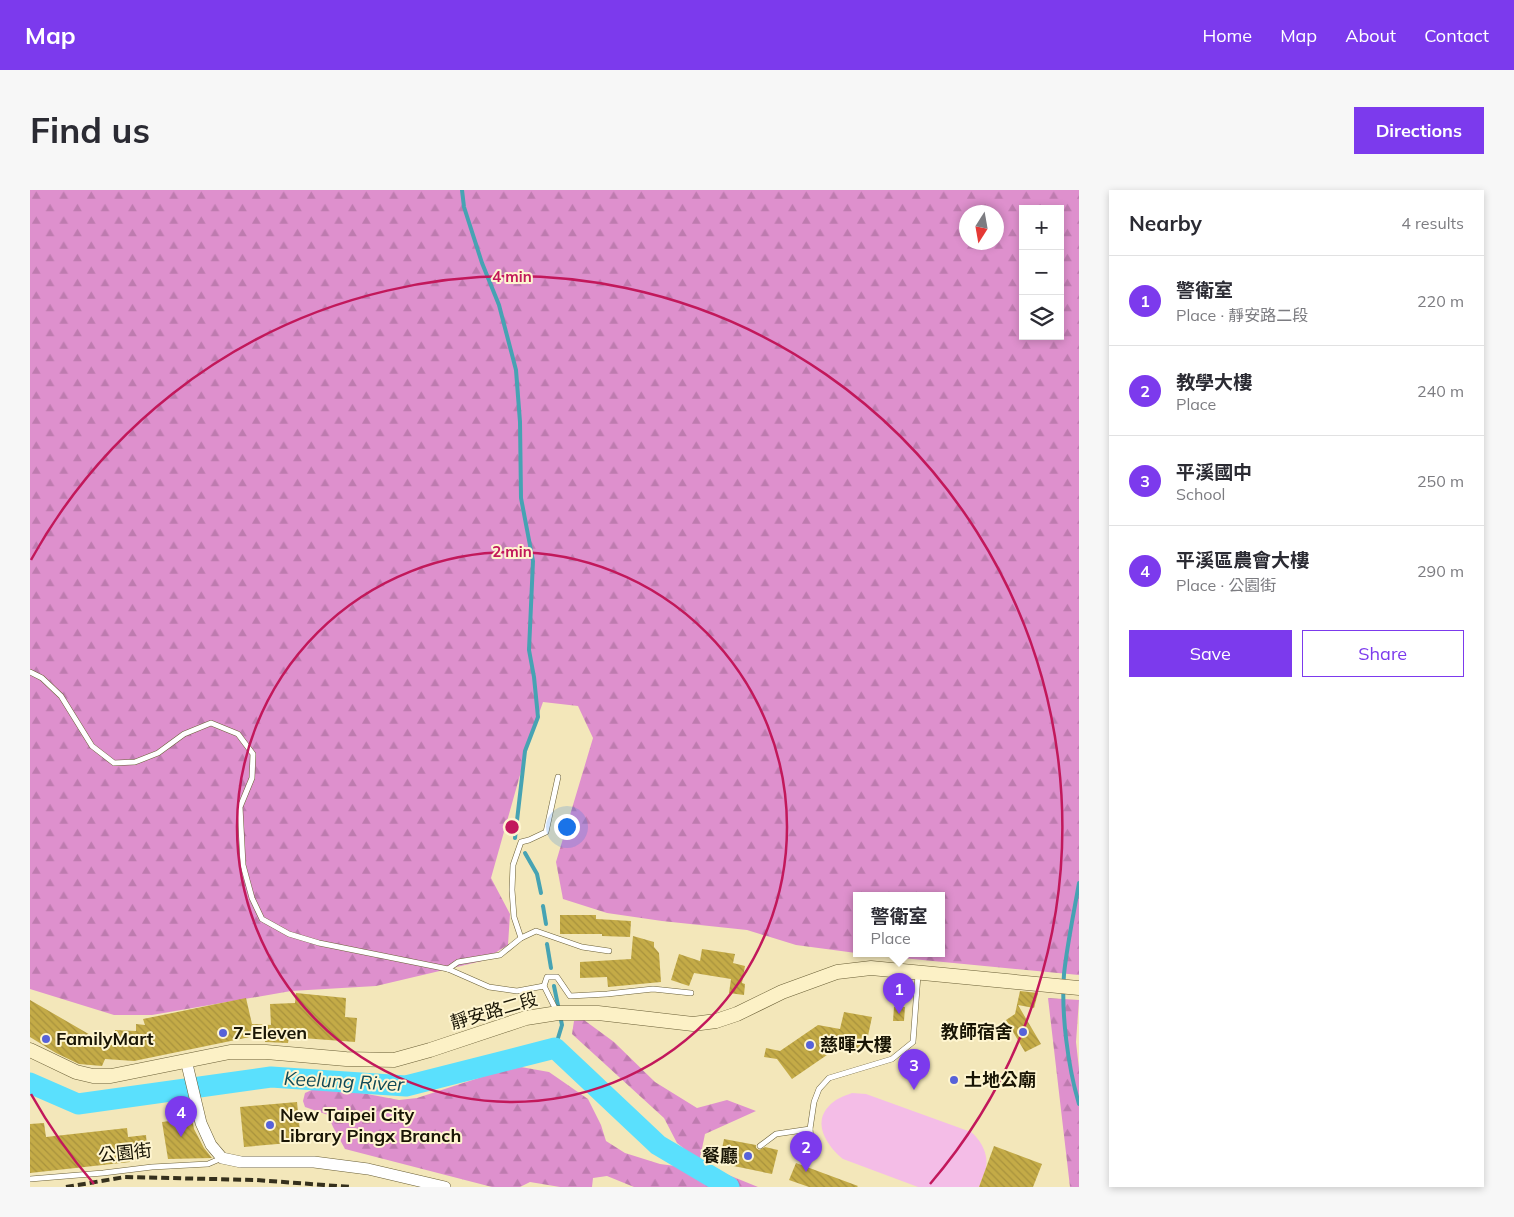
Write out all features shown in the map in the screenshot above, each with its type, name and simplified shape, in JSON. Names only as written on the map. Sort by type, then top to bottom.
[{"type":"main road","name":"靜安路二段","points":[[30,1050],[76,1072],[93,1076],[112,1076],[230,1052],[266,1052],[394,1060],[526,1018],[563,1013],[598,1013],[693,1024],[716,1021],[738,1014],[782,992],[837,972],[872,968],[1075,987]]},
{"type":"street","points":[[186,1060],[201,1123],[211,1145],[222,1158]]},
{"type":"street","name":"公園街","points":[[222,1158],[241,1162],[314,1162],[368,1168],[445,1187]]},
{"type":"lane","points":[[30,672],[42,678],[61,696],[92,746],[114,763],[136,762],[158,753],[184,734],[211,723],[238,734],[253,754],[252,778],[240,808],[243,865],[252,898],[262,919],[289,934],[312,941],[448,969],[489,986],[517,991],[544,986]]},
{"type":"lane","points":[[521,938],[514,917],[513,864],[521,842],[546,832],[558,778]]},
{"type":"lane","points":[[448,969],[458,962],[500,955],[521,938],[536,931],[582,948],[609,951]]},
{"type":"lane","points":[[812,1150],[810,1128],[814,1102],[819,1089],[829,1078],[892,1059],[913,1042],[918,972]]},
{"type":"lane","points":[[544,986],[547,977],[557,977],[570,996],[653,989],[691,993]]},
{"type":"lane","points":[[544,986],[563,1013]]},
{"type":"lane","points":[[760,1146],[776,1134],[810,1128]]},
{"type":"lane","name":"公園街","points":[[30,1179],[152,1167],[208,1164],[222,1158]]},
{"type":"green space","points":[[30,190],[1079,190],[1079,975],[893,957],[945,957],[945,892],[853,892],[853,953],[796,945],[747,930],[607,913],[563,899],[556,862],[593,738],[578,706],[543,702],[531,736],[491,878],[510,914],[508,945],[482,961],[376,986],[291,991],[152,1015],[114,1015],[30,989]]},
{"type":"green space","points":[[1048,998],[1079,1000],[1076,1042],[1079,1069],[1079,1187],[1070,1187]]},
{"type":"green space","points":[[584,1020],[614,1042],[655,1082],[697,1108],[727,1100],[756,1111],[705,1134],[699,1163],[758,1187],[634,1187],[607,1176],[593,1178],[592,1187],[560,1187],[530,1182],[520,1187],[492,1187],[345,1149],[328,1115],[305,1107],[303,1101],[305,1093],[314,1089],[346,1090],[399,1100],[417,1098],[494,1073],[521,1067],[549,1072],[588,1099],[601,1125],[606,1141],[625,1153],[660,1164],[683,1167],[687,1151],[677,1143],[664,1118],[572,1034],[574,1021]]},
{"type":"shaded area","points":[[852,1093],[866,1094],[971,1132],[981,1143],[987,1163],[979,1187],[918,1187],[843,1159],[827,1141],[822,1127],[822,1120],[824,1113],[831,1104]]},
{"type":"building","points":[[560,915],[596,915],[596,919],[631,921],[630,937],[602,936],[602,934],[560,934]]},
{"type":"building","points":[[633,936],[654,942],[654,947],[659,953],[661,982],[608,987],[607,977],[580,978],[580,962],[631,959]]},
{"type":"building","points":[[702,949],[735,954],[733,963],[745,966],[742,983],[745,984],[744,995],[729,993],[731,979],[694,973],[689,986],[671,980],[679,954],[700,961]]},
{"type":"building","name":"教師宿舍","points":[[1020,991],[1038,993],[1034,1008],[1018,1005],[1041,1044],[1025,1052],[1006,1020],[1015,1014]]},
{"type":"building","points":[[296,993],[346,998],[345,1017],[357,1018],[355,1042],[289,1037],[288,1043],[265,1042],[265,1034],[134,1061],[105,1059],[102,1066],[79,1064],[30,1037],[30,1000],[99,1040],[114,1046],[115,1030],[136,1031],[136,1024],[145,1025],[143,1019],[246,998],[252,1024],[271,1025],[270,1004],[295,1003]]},
{"type":"building","points":[[894,1007],[905,1007],[904,1021],[893,1021]]},
{"type":"building","name":"慈暉大樓","points":[[844,1012],[872,1017],[865,1050],[840,1046],[792,1079],[777,1059],[764,1057],[766,1048],[780,1051],[818,1025],[840,1029]]},
{"type":"building","name":"New Taipei City Library Pingx Branch","points":[[297,1102],[301,1142],[244,1147],[240,1107]]},
{"type":"building","points":[[192,1118],[194,1129],[204,1148],[212,1158],[168,1159],[162,1122]]},
{"type":"building","points":[[44,1123],[46,1137],[127,1128],[128,1137],[146,1135],[148,1158],[130,1160],[130,1162],[30,1173],[30,1124]]},
{"type":"building","name":"餐廳","points":[[724,1139],[756,1145],[756,1148],[759,1150],[765,1147],[778,1150],[772,1174],[719,1163]]},
{"type":"building","points":[[994,1146],[1042,1164],[1033,1187],[979,1187]]},
{"type":"building","points":[[796,1163],[858,1186],[809,1187],[789,1180]]},
{"type":"waterway","points":[[462,190],[464,207],[482,263],[499,305],[516,370],[520,422],[521,498],[533,561],[529,650],[538,717],[525,751],[515,838]]},
{"type":"waterway","points":[[525,853],[537,874],[541,893]]},
{"type":"waterway","points":[[1079,883],[1067,952],[1063,990],[1066,1040],[1079,1104]]},
{"type":"waterway","points":[[543,906],[546,924]]},
{"type":"waterway","points":[[547,944],[551,968]]},
{"type":"waterway","points":[[554,986],[562,1025],[555,1048]]},
{"type":"waterway","name":"Keelung River","points":[[30,1083],[78,1104],[271,1077],[406,1086],[555,1048],[658,1145],[729,1187]]},
{"type":"railway","points":[[66,1187],[125,1177],[256,1180],[351,1187]]},
{"type":"place","name":"警衛室","points":[[899,1014]]},
{"type":"place","name":"教師宿舍","points":[[1023,1032]]},
{"type":"place","name":"7-Eleven","points":[[223,1033]]},
{"type":"place","name":"FamilyMart","points":[[46,1039]]},
{"type":"place","name":"慈暉大樓","points":[[810,1045]]},
{"type":"place","name":"土地公廟","points":[[954,1080]]},
{"type":"place","name":"平溪國中","points":[[914,1090]]},
{"type":"place","name":"New Taipei City Library Pingx Branch","points":[[270,1125]]},
{"type":"place","name":"平溪區農會大樓","points":[[181,1137]]},
{"type":"place","name":"餐廳","points":[[748,1156]]},
{"type":"place","name":"教學大樓","points":[[806,1172]]}]
